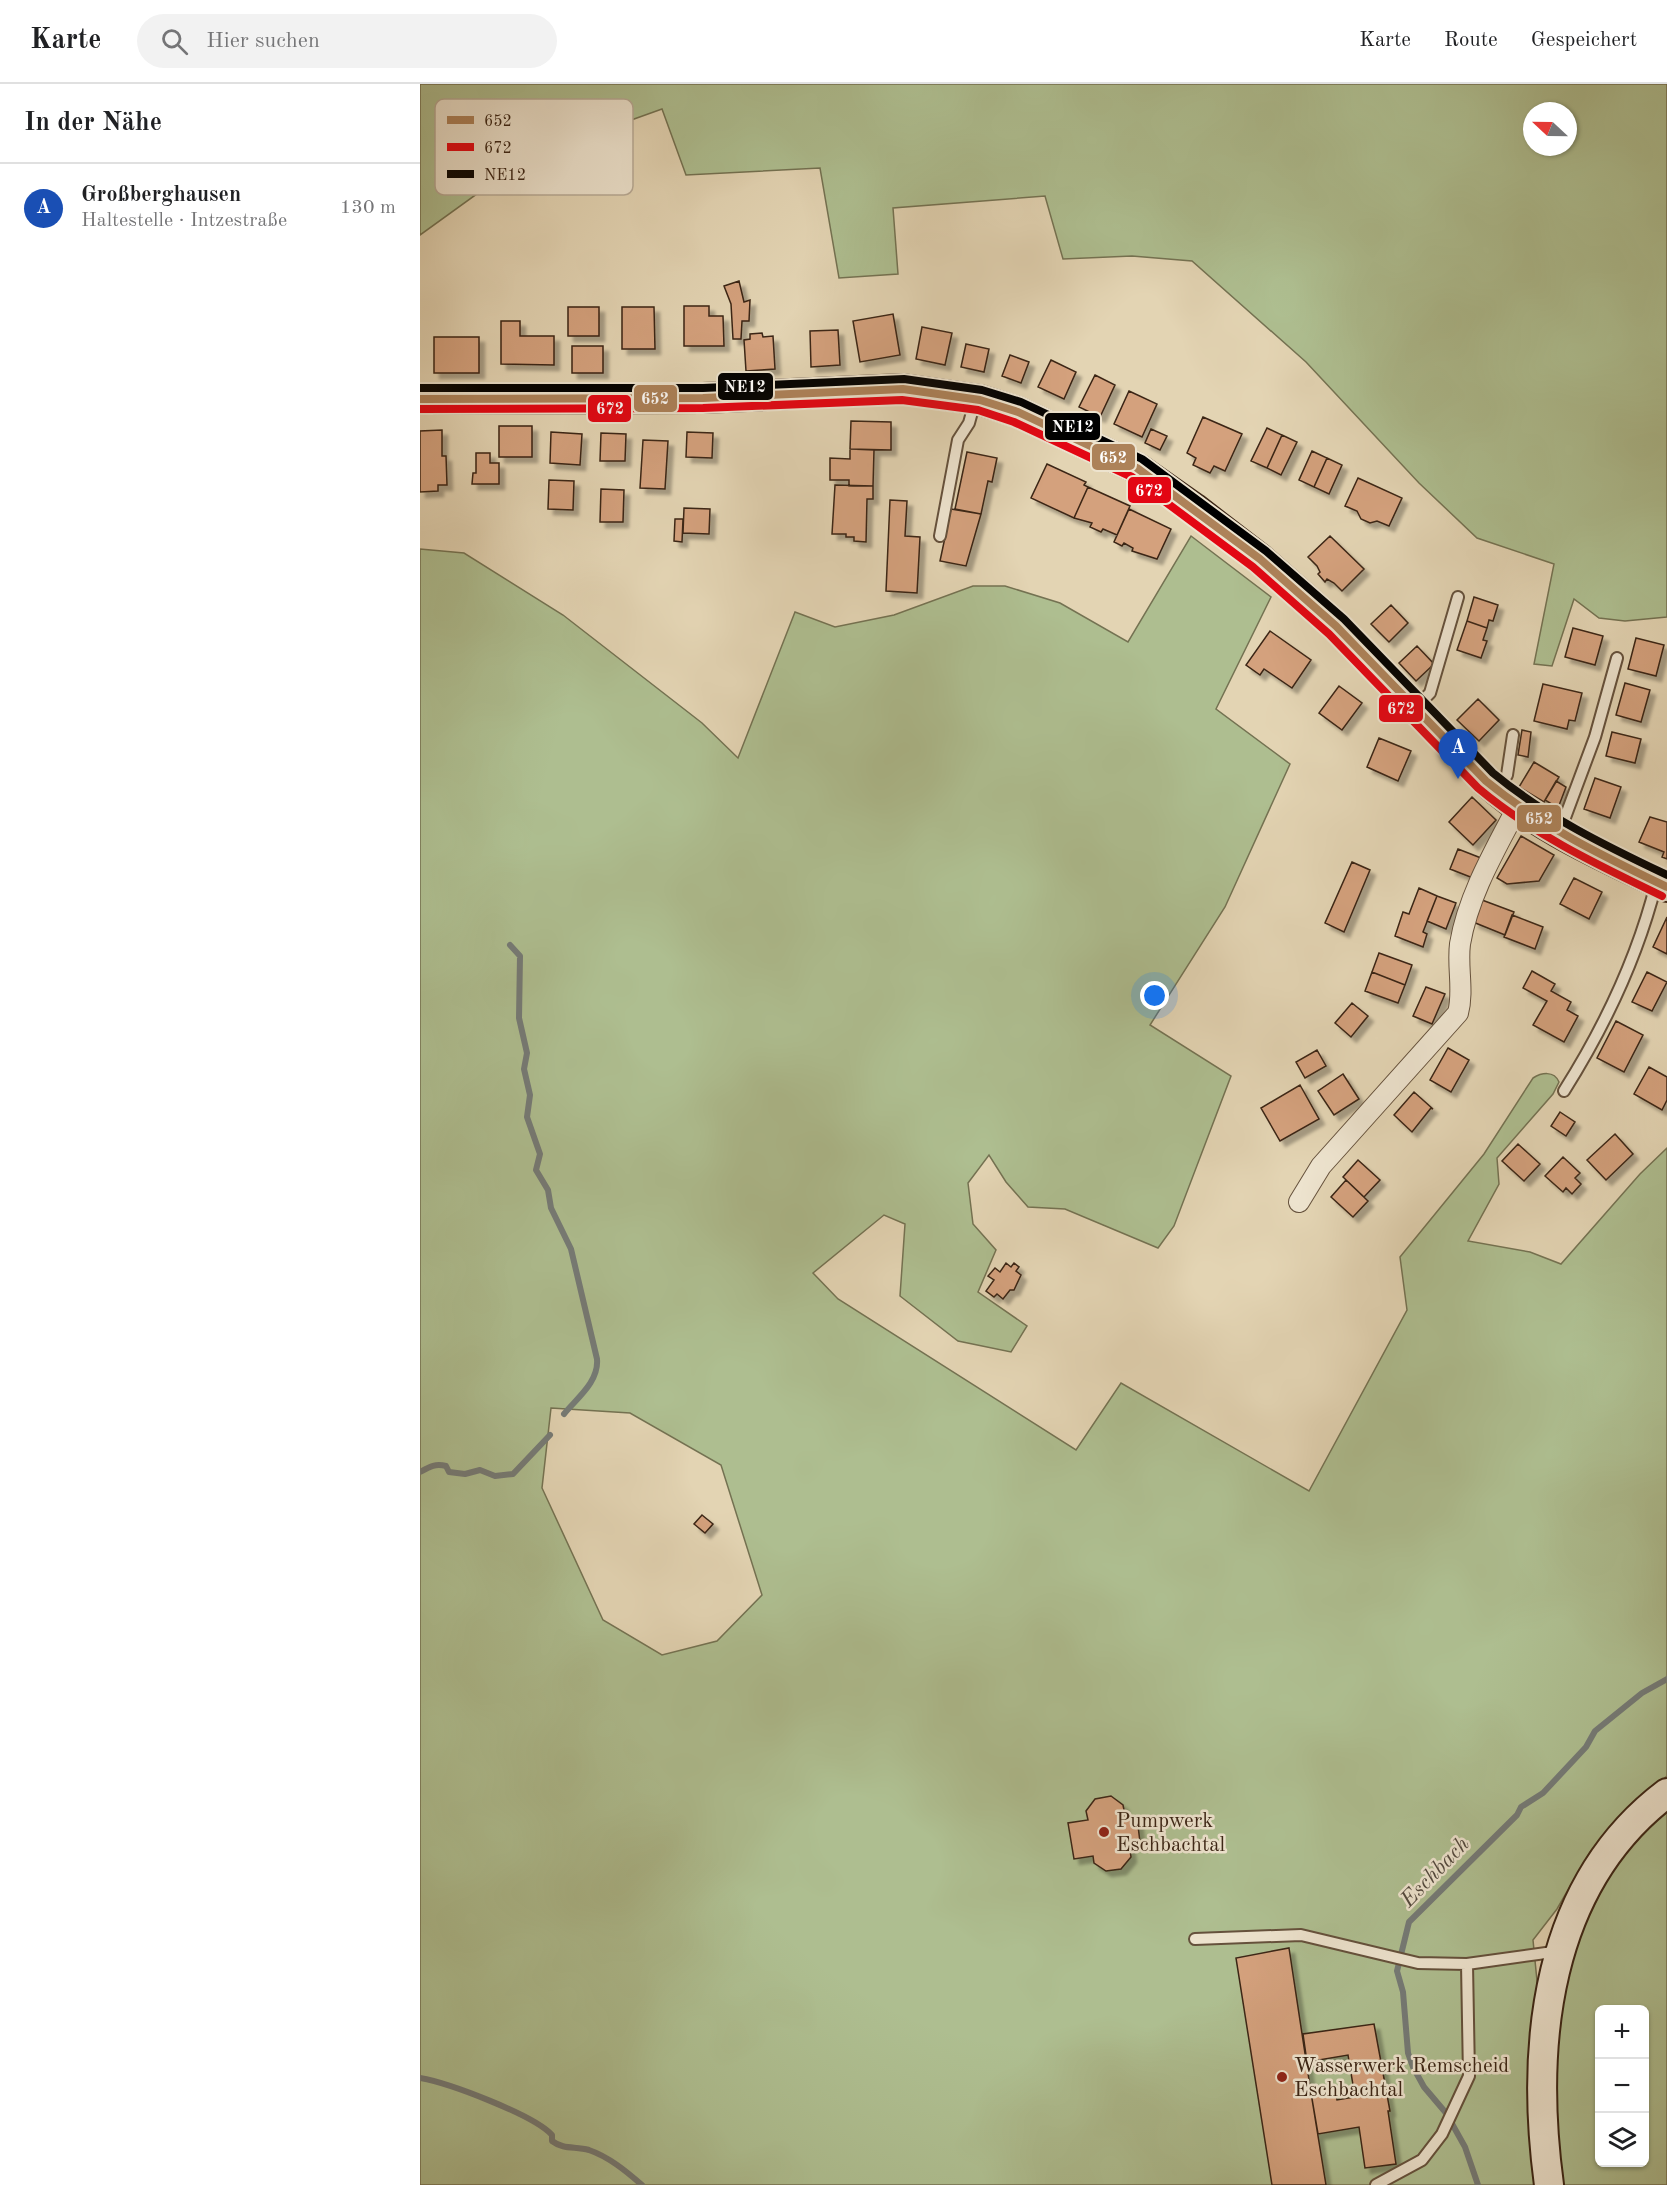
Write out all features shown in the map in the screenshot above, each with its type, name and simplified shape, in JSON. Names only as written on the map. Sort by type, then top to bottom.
[{"type":"main road","points":[[420,399],[703,398],[903,389],[976,400],[1036,420],[1116,457],[1160,482],[1260,559],[1311,603],[1507,799],[1559,834],[1662,885]]},
{"type":"main road","points":[[1549,2185],[1543,2118],[1542,2042],[1548,1998],[1560,1951],[1581,1900],[1604,1861],[1628,1829],[1667,1793]]},
{"type":"street","points":[[1299,1202],[1321,1166],[1458,1013],[1461,1002],[1458,958],[1461,940],[1507,799]]},
{"type":"lane","points":[[940,536],[958,440],[969,423],[976,400]]},
{"type":"lane","points":[[1415,708],[1430,693],[1458,597]]},
{"type":"lane","points":[[1559,834],[1595,737],[1617,658]]},
{"type":"lane","points":[[1507,799],[1507,775],[1513,735]]},
{"type":"lane","points":[[1564,1091],[1606,1020],[1622,987],[1662,885]]},
{"type":"lane","points":[[1195,1939],[1301,1935],[1418,1963],[1467,1964],[1560,1951]]},
{"type":"lane","points":[[1376,2185],[1422,2160],[1447,2123],[1469,2076],[1467,1964]]},
{"type":"green space","points":[[420,84],[1667,84],[1667,617],[1625,621],[1599,618],[1574,599],[1552,666],[1534,664],[1554,564],[1477,538],[1419,483],[1306,362],[1192,261],[1132,256],[1063,259],[1045,196],[893,208],[898,274],[839,278],[820,168],[686,175],[662,109],[633,119],[633,99],[435,99],[435,195],[475,195],[420,235]]},
{"type":"green space","points":[[1191,536],[1271,597],[1216,709],[1290,764],[1225,907],[1150,1025],[1231,1076],[1174,1226],[1158,1248],[1065,1209],[1028,1207],[1006,1182],[989,1155],[968,1183],[973,1224],[996,1250],[978,1292],[1027,1326],[1011,1352],[958,1341],[900,1296],[905,1224],[884,1215],[813,1273],[838,1299],[1076,1450],[1121,1383],[1309,1491],[1407,1310],[1400,1257],[1484,1154],[1533,1078],[1551,1074],[1559,1082],[1553,1094],[1497,1158],[1499,1184],[1468,1241],[1530,1252],[1561,1264],[1640,1174],[1667,1148],[1667,1776],[1628,1807],[1590,1852],[1557,1909],[1533,1940],[1538,1991],[1537,2185],[420,2185],[420,549],[464,553],[563,615],[702,723],[738,758],[795,612],[835,627],[894,615],[973,586],[1005,586],[1060,603],[1128,642]],"holes":[[[551,1408],[630,1413],[721,1465],[762,1595],[717,1641],[662,1655],[603,1620],[542,1488]]]},
{"type":"green space","points":[[1667,1808],[1667,2185],[1559,2185],[1551,2048],[1573,1949],[1614,1865],[1634,1839]]},
{"type":"building","points":[[739,281],[744,302],[750,300],[749,321],[742,321],[741,339],[733,339],[731,304],[724,286]]},
{"type":"building","points":[[684,306],[709,306],[709,316],[723,316],[724,346],[684,346]]},
{"type":"building","points":[[568,307],[599,307],[599,336],[568,336]]},
{"type":"building","points":[[622,307],[654,307],[655,349],[622,349]]},
{"type":"building","points":[[893,314],[900,355],[860,362],[853,321]]},
{"type":"building","points":[[501,321],[520,321],[520,336],[554,336],[554,365],[501,364]]},
{"type":"building","points":[[922,327],[952,333],[945,365],[916,359]]},
{"type":"building","points":[[838,330],[840,365],[811,367],[810,331]]},
{"type":"building","points":[[762,333],[763,337],[773,336],[775,369],[746,371],[744,340],[750,339],[750,334]]},
{"type":"building","points":[[434,337],[479,337],[479,373],[434,373]]},
{"type":"building","points":[[966,344],[989,349],[984,372],[961,367]]},
{"type":"building","points":[[572,346],[603,346],[603,373],[572,373]]},
{"type":"building","points":[[1010,355],[1029,362],[1021,383],[1002,376]]},
{"type":"building","points":[[1051,360],[1076,372],[1064,399],[1038,387]]},
{"type":"building","points":[[1095,375],[1115,385],[1100,417],[1079,407]]},
{"type":"building","points":[[1129,391],[1157,404],[1142,437],[1114,424]]},
{"type":"building","points":[[1203,417],[1242,434],[1225,471],[1214,466],[1210,473],[1193,465],[1196,458],[1187,453]]},
{"type":"building","points":[[851,421],[891,422],[891,450],[850,449]]},
{"type":"building","points":[[499,426],[532,426],[532,457],[499,457]]},
{"type":"building","points":[[1267,428],[1282,435],[1267,468],[1251,461]]},
{"type":"building","points":[[1151,429],[1167,436],[1160,450],[1145,443]]},
{"type":"building","points":[[442,430],[442,456],[446,456],[447,485],[438,485],[438,491],[420,492],[420,431]]},
{"type":"building","points":[[551,432],[582,434],[580,465],[550,463]]},
{"type":"building","points":[[687,432],[713,433],[712,458],[686,457]]},
{"type":"building","points":[[601,433],[626,434],[625,461],[600,461]]},
{"type":"building","points":[[1282,435],[1297,442],[1281,475],[1267,468]]},
{"type":"building","points":[[643,440],[668,441],[665,489],[640,488]]},
{"type":"building","points":[[850,449],[874,450],[873,486],[849,486],[849,480],[830,480],[830,458],[850,459]]},
{"type":"building","points":[[1312,451],[1327,458],[1314,487],[1299,480]]},
{"type":"building","points":[[967,452],[997,458],[992,482],[988,481],[981,514],[955,509]]},
{"type":"building","points":[[476,453],[490,453],[490,463],[499,463],[499,484],[472,484],[473,473],[476,473]]},
{"type":"building","points":[[1327,458],[1342,465],[1329,494],[1314,487]]},
{"type":"building","points":[[1047,464],[1086,482],[1084,485],[1088,487],[1074,518],[1031,498]]},
{"type":"building","points":[[1358,478],[1402,498],[1389,526],[1377,521],[1370,523],[1361,519],[1357,511],[1345,506]]},
{"type":"building","points":[[549,480],[574,481],[573,510],[548,509]]},
{"type":"building","points":[[835,485],[873,486],[873,499],[867,499],[866,542],[854,541],[854,537],[846,537],[846,534],[832,534]]},
{"type":"building","points":[[1088,487],[1130,506],[1117,535],[1103,529],[1101,532],[1090,527],[1092,523],[1074,518]]},
{"type":"building","points":[[601,489],[624,490],[623,522],[600,522]]},
{"type":"building","points":[[890,500],[907,501],[905,536],[920,537],[917,593],[886,591]]},
{"type":"building","points":[[684,508],[710,509],[709,534],[683,533]]},
{"type":"building","points":[[951,509],[981,514],[966,566],[940,561]]},
{"type":"building","points":[[1129,509],[1171,529],[1157,559],[1132,551],[1133,548],[1124,543],[1122,546],[1114,542]]},
{"type":"building","points":[[675,519],[683,519],[682,542],[674,541]]},
{"type":"building","points":[[1330,536],[1364,569],[1342,591],[1327,579],[1325,582],[1318,574],[1320,572],[1317,566],[1308,557]]},
{"type":"building","points":[[1474,597],[1498,605],[1493,621],[1489,620],[1487,628],[1467,621]]},
{"type":"building","points":[[1391,605],[1408,623],[1389,642],[1371,624]]},
{"type":"building","points":[[1467,621],[1487,628],[1483,640],[1487,641],[1481,658],[1457,650]]},
{"type":"building","points":[[1573,628],[1603,636],[1595,665],[1565,657]]},
{"type":"building","points":[[1270,631],[1311,660],[1292,688],[1264,669],[1260,675],[1246,665]]},
{"type":"building","points":[[1636,638],[1664,645],[1656,676],[1628,669]]},
{"type":"building","points":[[1417,646],[1434,664],[1416,681],[1399,663]]},
{"type":"building","points":[[1625,683],[1650,690],[1641,722],[1616,715]]},
{"type":"building","points":[[1543,684],[1582,693],[1575,721],[1569,720],[1567,729],[1534,721]]},
{"type":"building","points":[[1339,686],[1362,703],[1342,730],[1319,713]]},
{"type":"building","points":[[1478,699],[1499,720],[1479,741],[1457,720]]},
{"type":"building","points":[[1522,730],[1531,732],[1528,757],[1518,755]]},
{"type":"building","points":[[1612,732],[1641,739],[1635,763],[1606,756]]},
{"type":"building","points":[[1379,738],[1411,751],[1398,781],[1367,767]]},
{"type":"building","points":[[1534,762],[1559,777],[1544,802],[1519,787]]},
{"type":"building","points":[[1595,778],[1621,787],[1610,818],[1584,809]]},
{"type":"building","points":[[1556,781],[1566,787],[1558,808],[1545,800]]},
{"type":"building","points":[[1472,797],[1496,820],[1473,845],[1449,822]]},
{"type":"building","points":[[1650,817],[1667,822],[1667,859],[1662,857],[1664,852],[1639,842]]},
{"type":"building","points":[[1521,836],[1554,855],[1539,881],[1507,884],[1497,878]]},
{"type":"building","points":[[1458,849],[1481,858],[1473,878],[1450,869]]},
{"type":"building","points":[[1352,862],[1370,870],[1344,932],[1325,923]]},
{"type":"building","points":[[1574,878],[1602,892],[1589,919],[1560,904]]},
{"type":"building","points":[[1419,888],[1437,896],[1423,932],[1427,934],[1423,947],[1395,936],[1403,912],[1409,914]]},
{"type":"building","points":[[1437,896],[1456,903],[1446,929],[1427,921]]},
{"type":"building","points":[[1482,900],[1514,912],[1505,935],[1473,922]]},
{"type":"building","points":[[1512,915],[1543,927],[1535,949],[1504,937]]},
{"type":"building","points":[[1667,917],[1667,954],[1653,947]]},
{"type":"building","points":[[1379,953],[1412,965],[1405,985],[1372,972]]},
{"type":"building","points":[[1532,971],[1555,984],[1551,991],[1571,1002],[1567,1010],[1578,1016],[1564,1042],[1533,1025],[1547,1001],[1523,988]]},
{"type":"building","points":[[1372,972],[1405,985],[1398,1003],[1365,991]]},
{"type":"building","points":[[1647,972],[1667,982],[1652,1011],[1632,1002]]},
{"type":"building","points":[[1426,987],[1445,994],[1432,1024],[1413,1016]]},
{"type":"building","points":[[1352,1003],[1368,1016],[1351,1037],[1335,1023]]},
{"type":"building","points":[[1616,1021],[1643,1035],[1624,1072],[1597,1058]]},
{"type":"building","points":[[1448,1048],[1469,1060],[1451,1092],[1430,1080]]},
{"type":"building","points":[[1317,1050],[1326,1066],[1305,1078],[1296,1062]]},
{"type":"building","points":[[1649,1067],[1667,1077],[1667,1100],[1662,1110],[1634,1094]]},
{"type":"building","points":[[1343,1074],[1359,1099],[1334,1115],[1318,1091]]},
{"type":"building","points":[[1300,1085],[1319,1119],[1280,1141],[1261,1108]]},
{"type":"building","points":[[1414,1092],[1433,1109],[1431,1108],[1412,1132],[1394,1115]]},
{"type":"building","points":[[1560,1112],[1575,1122],[1566,1136],[1551,1126]]},
{"type":"building","points":[[1615,1134],[1633,1154],[1606,1180],[1587,1160]]},
{"type":"building","points":[[1518,1144],[1540,1164],[1524,1181],[1502,1161]]},
{"type":"building","points":[[1563,1157],[1580,1173],[1575,1178],[1581,1184],[1572,1194],[1566,1188],[1563,1192],[1545,1176]]},
{"type":"building","points":[[1358,1160],[1380,1180],[1364,1197],[1343,1177]]},
{"type":"building","points":[[1346,1180],[1368,1201],[1353,1217],[1331,1197]]},
{"type":"building","points":[[1006,1263],[1011,1267],[1014,1263],[1019,1267],[1016,1271],[1021,1275],[1014,1290],[1010,1290],[1003,1299],[997,1294],[994,1297],[986,1291],[994,1280],[988,1276],[995,1268],[1000,1272]]},
{"type":"building","points":[[702,1515],[713,1524],[705,1533],[694,1524]]},
{"type":"building","name":"Pumpwerk Eschbachtal","points":[[1111,1796],[1123,1805],[1126,1820],[1137,1818],[1140,1842],[1129,1843],[1131,1857],[1121,1869],[1106,1871],[1094,1863],[1093,1856],[1074,1859],[1068,1823],[1088,1820],[1086,1811],[1095,1799]]},
{"type":"building","name":"Wasserwerk Remscheid Eschbachtal","points":[[1289,1948],[1326,2185],[1272,2185],[1236,1958]]},
{"type":"building","name":"Wasserwerk Remscheid Eschbachtal","points":[[1374,2024],[1390,2111],[1388,2111],[1396,2164],[1365,2168],[1359,2127],[1318,2134],[1311,2093],[1335,2089],[1337,2100],[1355,2097],[1348,2055],[1307,2062],[1303,2034]]},
{"type":"waterway","points":[[510,945],[520,956],[519,1018],[527,1053],[524,1069],[530,1095],[527,1117],[540,1154],[536,1170],[548,1190],[551,1208],[571,1249],[597,1359],[595,1375],[591,1382],[564,1414]]},
{"type":"waterway","points":[[420,1472],[439,1465],[446,1466],[449,1472],[465,1474],[480,1470],[495,1476],[513,1474],[550,1435]]},
{"type":"waterway","name":"Eschbach","points":[[1478,2185],[1465,2147],[1446,2113],[1424,2087],[1408,2053],[1403,1992],[1397,1971],[1409,1922],[1517,1815],[1521,1807],[1543,1793],[1586,1747],[1595,1731],[1642,1693],[1667,1679]]},
{"type":"waterway","points":[[420,2078],[470,2093],[510,2109],[542,2127],[552,2135],[552,2141],[556,2144],[589,2150],[603,2156],[642,2185]]},
{"type":"transit line","name":"NE12","points":[[420,388],[703,388],[904,379],[982,390],[1021,402],[1142,459],[1266,551],[1344,619],[1493,773],[1513,789],[1555,817],[1599,842],[1667,875]]},
{"type":"transit line","name":"652","points":[[420,399],[703,398],[903,389],[980,400],[1018,412],[1137,468],[1260,559],[1336,626],[1486,781],[1551,826],[1596,852],[1667,887]]},
{"type":"transit line","name":"672","points":[[420,409],[703,408],[902,400],[978,410],[1014,422],[1132,477],[1253,567],[1329,634],[1478,788],[1499,805],[1544,835],[1590,861],[1662,896]]},
{"type":"place","name":"Großberghausen","points":[[1458,779]]},
{"type":"place","name":"Pumpwerk Eschbachtal","points":[[1104,1832]]},
{"type":"place","name":"Wasserwerk Remscheid Eschbachtal","points":[[1282,2077]]}]
